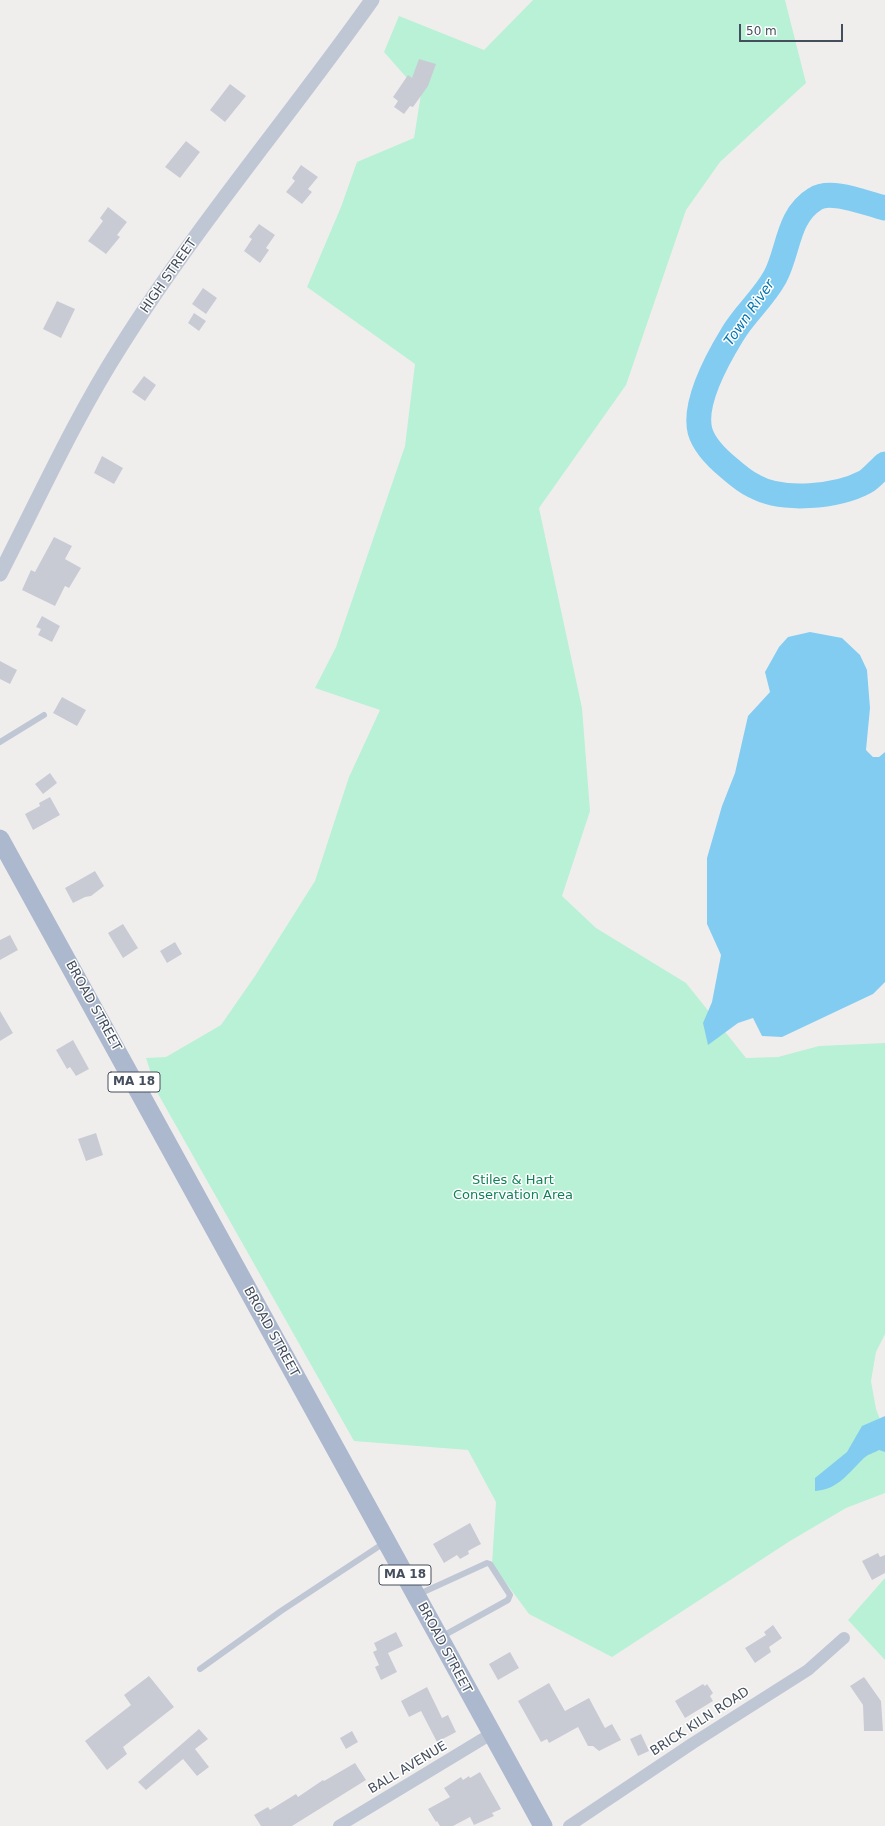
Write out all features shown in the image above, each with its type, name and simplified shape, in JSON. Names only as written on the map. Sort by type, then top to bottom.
[{"type":"main road","name":"BROAD STREET","points":[[0,839],[280,1351],[387,1541],[438,1638],[543,1826]]},
{"type":"street","name":"HIGH STREET","points":[[0,574],[86,406],[121,345],[178,262],[286,119],[372,0]]},
{"type":"street","name":"BRICK KILN ROAD","points":[[569,1826],[686,1747],[808,1670],[844,1638]]},
{"type":"street","name":"BALL AVENUE","points":[[340,1826],[491,1734]]},
{"type":"lane","points":[[0,742],[44,715]]},
{"type":"lane","points":[[200,1669],[281,1611],[387,1541]]},
{"type":"lane","points":[[416,1596],[487,1563],[490,1564],[510,1595],[508,1600],[438,1638]]},
{"type":"green space","name":"Stiles & Hart Conservation Area","points":[[533,0],[785,0],[806,83],[720,162],[686,210],[626,385],[539,508],[582,708],[590,811],[562,896],[596,928],[686,983],[746,1058],[778,1057],[819,1046],[885,1043],[885,1334],[876,1352],[871,1381],[876,1409],[885,1432],[885,1493],[846,1508],[790,1541],[612,1657],[529,1614],[492,1564],[496,1502],[468,1450],[354,1441],[157,1092],[146,1058],[166,1057],[221,1025],[255,976],[315,881],[349,777],[380,710],[315,688],[336,647],[405,446],[415,364],[307,287],[341,207],[357,162],[414,138],[421,94],[384,52],[399,16],[484,50]]},
{"type":"green space","points":[[885,1578],[885,1660],[848,1620]]},
{"type":"water","points":[[810,632],[842,638],[860,655],[867,670],[870,708],[866,750],[873,757],[879,757],[885,752],[885,982],[873,994],[782,1037],[762,1036],[753,1018],[738,1023],[708,1045],[703,1023],[712,1002],[721,955],[707,924],[707,858],[722,806],[735,773],[748,716],[770,692],[765,672],[779,647],[788,637]]},
{"type":"water","points":[[885,1416],[885,1452],[879,1450],[867,1455],[837,1484],[823,1490],[815,1491],[815,1478],[847,1452],[862,1426]]},
{"type":"building","points":[[419,59],[436,64],[428,86],[413,107],[410,106],[404,114],[394,107],[398,101],[393,97],[408,75],[412,78]]},
{"type":"building","points":[[230,84],[246,96],[225,122],[210,110]]},
{"type":"building","points":[[186,141],[200,152],[180,178],[165,167]]},
{"type":"building","points":[[301,165],[318,177],[308,189],[312,192],[302,204],[286,192],[295,181],[292,178]]},
{"type":"building","points":[[108,207],[127,222],[117,235],[120,237],[106,254],[88,241],[103,221],[100,218]]},
{"type":"building","points":[[259,224],[275,235],[266,248],[269,250],[260,263],[244,251],[252,239],[249,237]]},
{"type":"building","points":[[203,288],[217,298],[206,314],[192,304]]},
{"type":"building","points":[[57,301],[75,309],[61,338],[43,329]]},
{"type":"building","points":[[194,313],[206,321],[199,331],[188,323]]},
{"type":"building","points":[[144,376],[156,385],[145,401],[132,392]]},
{"type":"building","points":[[102,456],[123,468],[114,484],[94,473]]},
{"type":"building","points":[[54,537],[72,546],[65,559],[81,568],[69,588],[65,586],[55,606],[22,590],[31,570],[35,572]]},
{"type":"building","points":[[42,616],[60,626],[52,642],[38,635],[41,629],[36,627]]},
{"type":"building","points":[[0,661],[17,670],[10,684],[0,679]]},
{"type":"building","points":[[62,697],[86,710],[77,726],[53,713]]},
{"type":"building","points":[[50,773],[57,783],[43,794],[35,784]]},
{"type":"building","points":[[50,797],[60,815],[33,830],[25,814],[40,806],[39,803]]},
{"type":"building","points":[[95,871],[104,886],[91,896],[85,897],[73,903],[65,888]]},
{"type":"building","points":[[123,924],[138,948],[123,958],[108,933]]},
{"type":"building","points":[[10,935],[18,950],[0,960],[0,940]]},
{"type":"building","points":[[175,942],[182,954],[167,963],[160,951]]},
{"type":"building","points":[[0,1011],[13,1033],[0,1041]]},
{"type":"building","points":[[73,1040],[89,1069],[76,1076],[70,1067],[67,1069],[56,1050]]},
{"type":"building","points":[[96,1133],[103,1155],[86,1161],[78,1139]]},
{"type":"building","points":[[470,1523],[481,1544],[468,1551],[469,1554],[460,1559],[457,1555],[444,1563],[433,1544]]},
{"type":"building","points":[[878,1553],[880,1557],[885,1555],[885,1573],[872,1580],[862,1561]]},
{"type":"building","points":[[773,1625],[782,1638],[769,1647],[771,1652],[755,1663],[745,1648],[766,1635],[764,1632]]},
{"type":"building","points":[[396,1632],[403,1646],[388,1653],[397,1672],[381,1680],[375,1667],[379,1665],[373,1652],[377,1650],[374,1643]]},
{"type":"building","points":[[510,1652],[519,1668],[498,1680],[489,1664]]},
{"type":"building","points":[[149,1676],[174,1707],[123,1747],[127,1754],[107,1770],[85,1741],[131,1705],[124,1695]]},
{"type":"building","points":[[864,1677],[881,1701],[883,1731],[864,1731],[863,1705],[850,1686]]},
{"type":"building","points":[[549,1683],[565,1711],[589,1698],[605,1728],[612,1724],[621,1740],[599,1751],[593,1746],[588,1746],[578,1727],[549,1743],[547,1739],[541,1742],[518,1701]]},
{"type":"building","points":[[703,1684],[705,1686],[707,1684],[713,1693],[710,1696],[713,1701],[685,1718],[675,1701]]},
{"type":"building","points":[[427,1687],[442,1718],[448,1715],[456,1732],[437,1742],[421,1711],[409,1717],[401,1701]]},
{"type":"building","points":[[199,1729],[208,1739],[195,1749],[209,1767],[197,1776],[183,1759],[146,1790],[138,1782]]},
{"type":"building","points":[[352,1731],[358,1742],[346,1749],[340,1738]]},
{"type":"building","points":[[641,1734],[649,1751],[638,1756],[630,1739]]},
{"type":"building","points":[[355,1763],[366,1780],[292,1826],[261,1826],[254,1815],[268,1807],[270,1810],[296,1794],[298,1797],[323,1780],[324,1781]]},
{"type":"building","points":[[480,1772],[501,1809],[492,1813],[494,1816],[474,1825],[470,1817],[453,1826],[440,1826],[428,1809],[450,1797],[444,1788],[461,1777],[463,1780]]},
{"type":"waterway","name":"Town River","points":[[885,208],[849,198],[830,195],[815,199],[806,206],[794,224],[780,267],[775,277],[737,327],[714,368],[703,394],[699,420],[702,436],[716,456],[738,476],[766,491],[794,496],[810,496],[840,491],[865,482],[885,464]]}]
